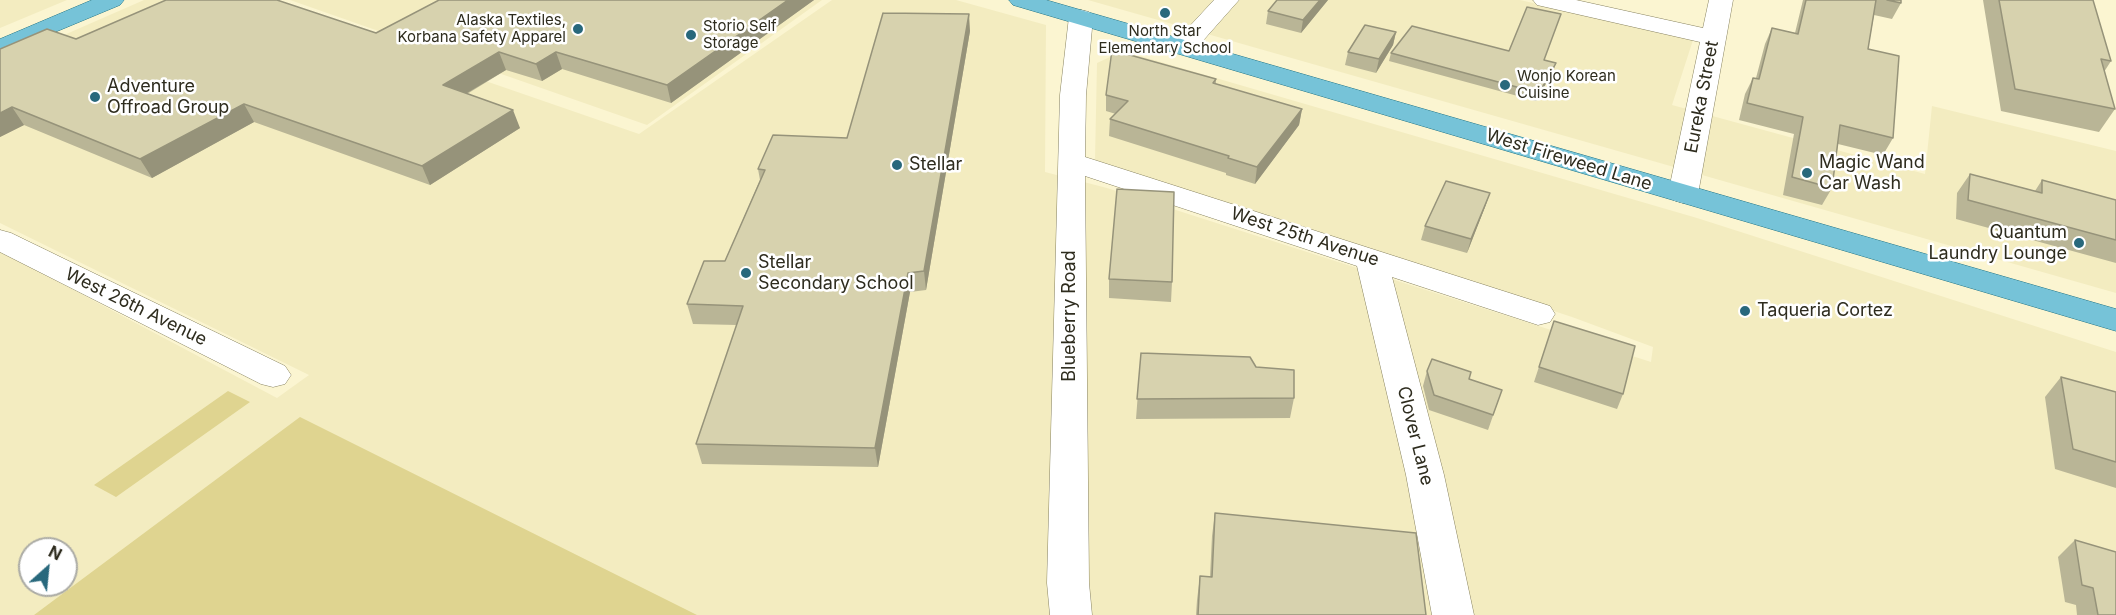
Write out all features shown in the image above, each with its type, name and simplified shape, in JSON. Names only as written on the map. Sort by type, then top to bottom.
[{"type":"main road","points":[[0,48],[112,0]]},
{"type":"main road","name":"West Fireweed Lane","points":[[1021,0],[2116,320]]},
{"type":"street","points":[[1184,47],[1227,0]]},
{"type":"street","points":[[1545,0],[1713,38]]},
{"type":"street","name":"Eureka Street","points":[[1683,194],[1721,0]]},
{"type":"street","name":"Blueberry Road","points":[[1071,615],[1068,583],[1071,162],[1073,95],[1081,17]]},
{"type":"street","name":"West 25th Avenue","points":[[1071,162],[1538,314]]},
{"type":"street","name":"West 26th Avenue","points":[[0,240],[273,375]]},
{"type":"street","name":"Clover Lane","points":[[1371,258],[1425,475],[1453,615]]},
{"type":"shaded area","points":[[0,0],[67,0],[0,28]]},
{"type":"shaded area","points":[[144,0],[251,0],[639,134],[832,0],[956,0],[1046,25],[1045,172],[1107,188],[1651,362],[1653,347],[1572,317],[1095,160],[1097,63],[1123,51],[1697,218],[2116,352],[2116,615],[0,615],[0,251],[277,398],[309,375],[0,223],[0,63]]},
{"type":"shaded area","points":[[290,0],[822,0],[647,125]]},
{"type":"shaded area","points":[[1088,0],[1520,0],[1693,40],[1672,105],[1925,174],[1932,106],[2116,151],[2116,293]]},
{"type":"shaded area","points":[[228,391],[250,402],[116,497],[94,485]]},
{"type":"shaded area","points":[[300,417],[697,615],[34,615],[58,597],[78,597],[78,582]]},
{"type":"building","points":[[166,0],[277,0],[376,33],[439,0],[788,0],[667,85],[556,52],[536,64],[499,52],[443,85],[513,110],[422,166],[244,104],[140,159],[12,107],[0,113],[0,49],[47,29],[76,39]]},
{"type":"building","points":[[1277,0],[1320,0],[1303,20],[1268,11]]},
{"type":"building","points":[[1806,0],[1876,0],[1868,49],[1899,56],[1893,138],[1840,125],[1832,188],[1792,177],[1803,117],[1747,103],[1753,78],[1759,79],[1772,28],[1798,34]]},
{"type":"building","points":[[1999,0],[2093,0],[2111,61],[2101,59],[2115,109],[2015,89]]},
{"type":"building","points":[[1527,7],[1561,14],[1544,60],[1556,63],[1539,93],[1391,53],[1412,26],[1509,51]]},
{"type":"building","name":"Stellar","points":[[883,13],[969,14],[924,271],[908,273],[875,448],[696,444],[743,306],[687,304],[704,261],[725,261],[765,170],[758,169],[773,135],[847,138]]},
{"type":"building","points":[[1365,25],[1396,32],[1379,59],[1348,52]]},
{"type":"building","points":[[1112,50],[1216,79],[1213,83],[1302,109],[1257,167],[1228,158],[1229,156],[1110,119],[1128,101],[1106,95]]},
{"type":"building","points":[[1970,174],[2042,193],[2042,180],[2116,200],[2116,240],[1968,200]]},
{"type":"building","points":[[1446,181],[1490,193],[1471,239],[1425,226]]},
{"type":"building","points":[[1117,189],[1174,192],[1172,282],[1109,279]]},
{"type":"building","points":[[1554,321],[1635,346],[1623,394],[1539,367]]},
{"type":"building","points":[[1141,353],[1250,357],[1256,367],[1294,370],[1294,398],[1137,399]]},
{"type":"building","points":[[1432,359],[1471,372],[1469,379],[1502,390],[1493,415],[1434,395],[1427,371]]},
{"type":"building","points":[[2061,377],[2116,392],[2116,462],[2073,449]]},
{"type":"building","points":[[1215,513],[1416,533],[1426,615],[1198,615],[1200,576],[1212,577]]},
{"type":"building","points":[[2075,540],[2116,552],[2116,615],[2098,615],[2093,588],[2082,585]]},
{"type":"place","name":"North Star Elementary School","points":[[1165,13]]},
{"type":"place","name":"Alaska Textiles, Korbana Safety Apparel","points":[[578,29]]},
{"type":"place","name":"Storio Self Storage","points":[[691,35]]},
{"type":"place","name":"Wonjo Korean Cuisine","points":[[1505,85]]},
{"type":"place","name":"Adventure Offroad Group","points":[[95,97]]},
{"type":"place","name":"Stellar","points":[[897,165]]},
{"type":"place","name":"Magic Wand Car Wash","points":[[1807,173]]},
{"type":"place","name":"Quantum Laundry Lounge","points":[[2079,243]]},
{"type":"place","name":"Stellar Secondary School","points":[[746,273]]},
{"type":"place","name":"Taqueria Cortez","points":[[1745,311]]}]
